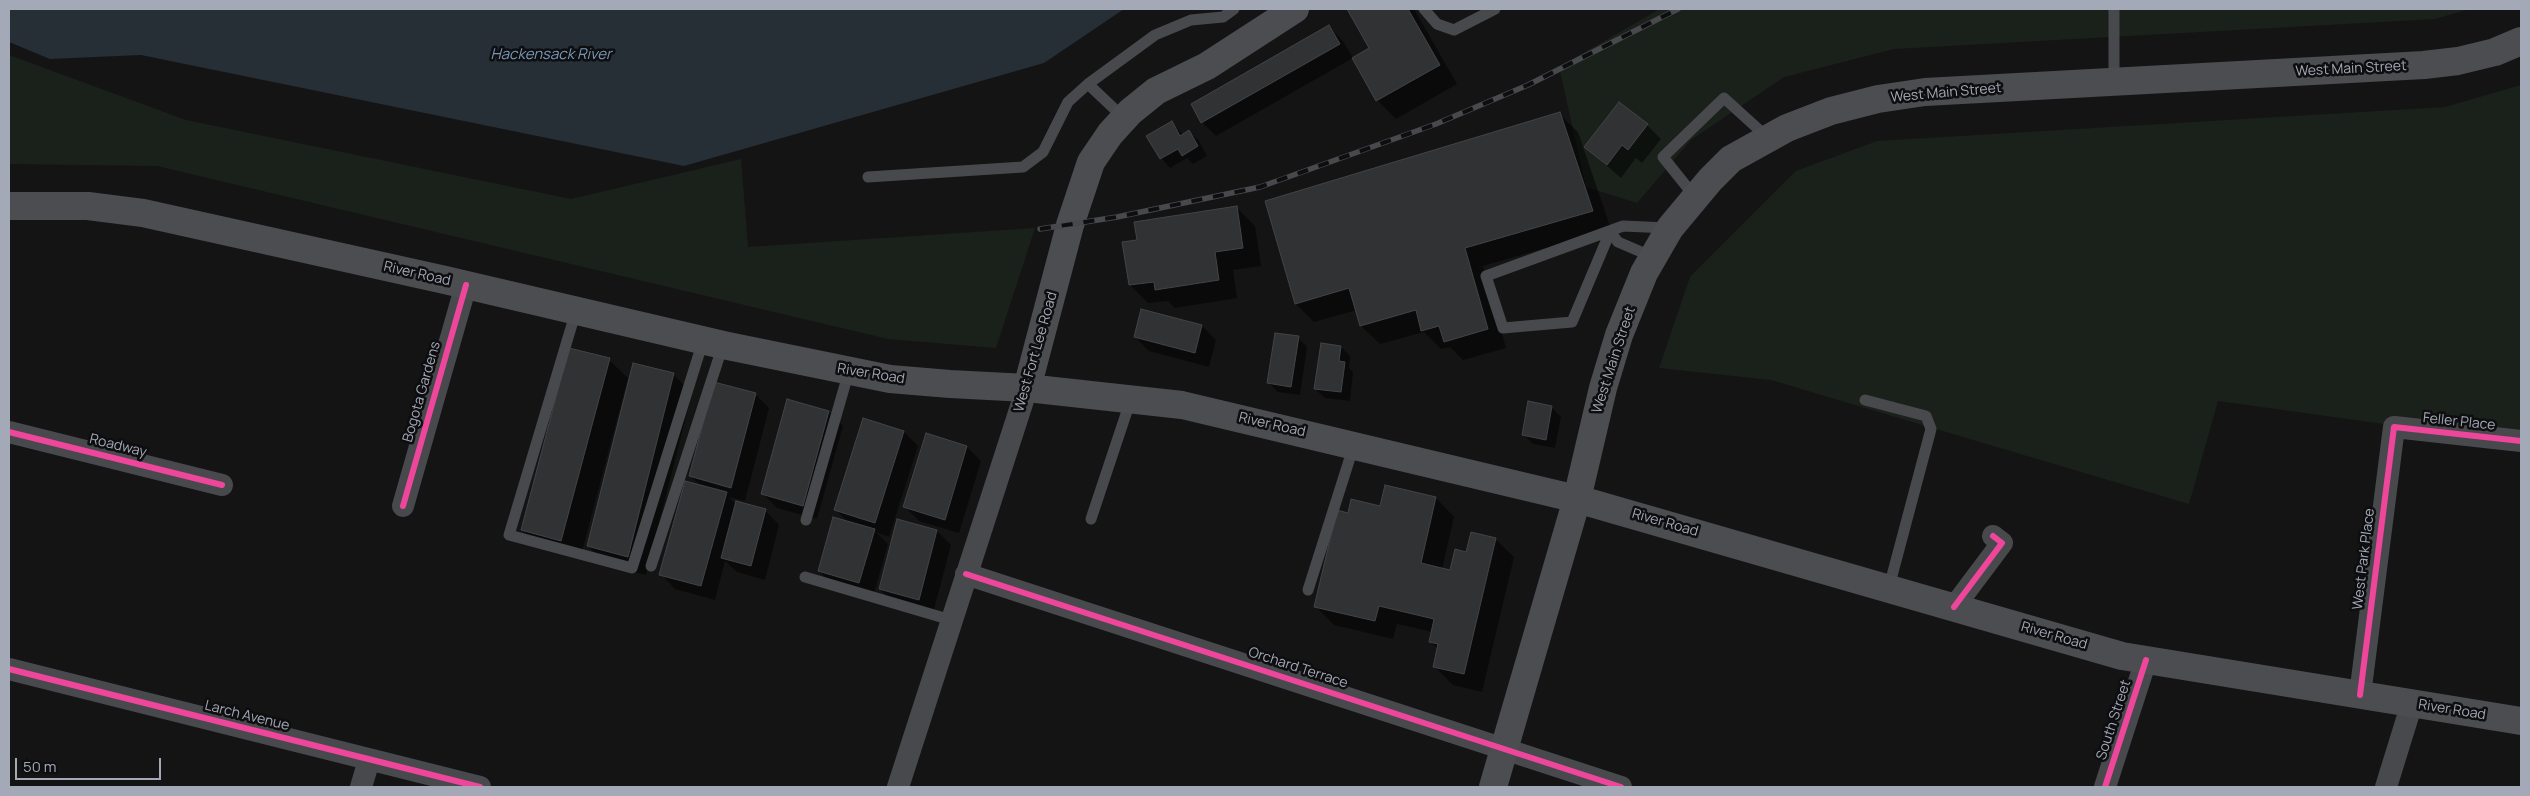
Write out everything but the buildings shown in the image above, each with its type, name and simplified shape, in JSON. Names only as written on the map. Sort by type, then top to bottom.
[{"type":"main road","name":"West Fort Lee Road","points":[[1027,388],[1070,225],[1091,162],[1110,134],[1156,91],[1208,66],[1295,9]]},
{"type":"main road","name":"West Main Street","points":[[1493,787],[1578,499],[1603,388],[1619,335],[1652,257],[1670,228],[1731,159],[1767,138],[1832,111],[1878,99],[1925,92],[2424,65],[2458,61],[2495,52],[2521,41]]},
{"type":"main road","name":"River Road","points":[[9,206],[88,206],[143,213],[466,285],[713,343],[890,379],[1027,388],[1182,405],[1578,499],[1890,587],[2122,656],[2521,721]]},
{"type":"street","name":"Bogota Gardens","points":[[403,506],[466,285]]},
{"type":"street","name":"West Fort Lee Road","points":[[898,787],[1027,388]]},
{"type":"street","name":"Feller Place","points":[[2394,427],[2521,442]]},
{"type":"street","name":"West Park Place","points":[[2360,695],[2394,427]]},
{"type":"street","name":"Roadway","points":[[9,432],[222,485]]},
{"type":"street","points":[[1954,606],[2002,543],[1993,536]]},
{"type":"street","name":"Orchard Terrace","points":[[966,574],[1621,787]]},
{"type":"street","name":"South Street","points":[[2105,787],[2146,660]]},
{"type":"street","name":"Larch Avenue","points":[[9,669],[480,787]]},
{"type":"street","points":[[2386,787],[2412,703]]},
{"type":"street","points":[[361,787],[369,760]]},
{"type":"lane","points":[[868,178],[1023,167],[1043,152],[1068,102],[1088,84],[1155,34],[1191,20],[1223,17],[1234,9]]},
{"type":"lane","points":[[1424,9],[1437,24],[1454,30],[1475,13],[1495,9]]},
{"type":"lane","points":[[2114,9],[2114,82]]},
{"type":"lane","points":[[1088,84],[1125,119]]},
{"type":"lane","points":[[1696,197],[1663,157],[1724,98],[1767,138]]},
{"type":"lane","points":[[1610,232],[1572,322],[1503,328],[1486,276],[1623,226],[1670,228]]},
{"type":"lane","points":[[1610,232],[1618,242],[1652,257]]},
{"type":"lane","points":[[576,311],[510,535],[632,568],[713,343]]},
{"type":"lane","points":[[651,566],[713,343]]},
{"type":"lane","points":[[806,520],[849,372]]},
{"type":"lane","points":[[1091,519],[1132,399]]},
{"type":"lane","points":[[1865,400],[1926,416],[1931,429],[1890,587]]},
{"type":"lane","points":[[1308,590],[1354,445]]},
{"type":"lane","points":[[805,577],[951,620]]},
{"type":"shaded area","points":[[1660,9],[2469,9],[2435,19],[1894,49],[1784,77],[1691,140],[1637,203],[1586,187],[1559,67]]},
{"type":"shaded area","points":[[9,55],[186,120],[571,199],[741,159],[748,247],[1035,228],[996,348],[888,339],[157,166],[9,164]]},
{"type":"shaded area","points":[[2521,85],[2521,443],[2218,401],[2189,504],[1771,380],[1659,368],[1690,277],[1796,171],[1877,141],[2445,107]]},
{"type":"water","name":"Hackensack River","points":[[9,9],[1124,9],[1044,63],[684,166],[141,55],[50,59],[9,42]]},
{"type":"railway","points":[[1040,229],[1117,217],[1260,187],[1436,124],[1528,85],[1678,9]]},
{"type":"cycle path","points":[[403,506],[466,285]]},
{"type":"cycle path","points":[[2360,695],[2394,427],[2521,441]]},
{"type":"cycle path","points":[[9,432],[222,485]]},
{"type":"cycle path","points":[[1954,607],[2002,543],[1993,536]]},
{"type":"cycle path","points":[[966,574],[1621,787]]},
{"type":"cycle path","points":[[2105,787],[2146,660]]},
{"type":"cycle path","points":[[9,669],[480,787]]}]
